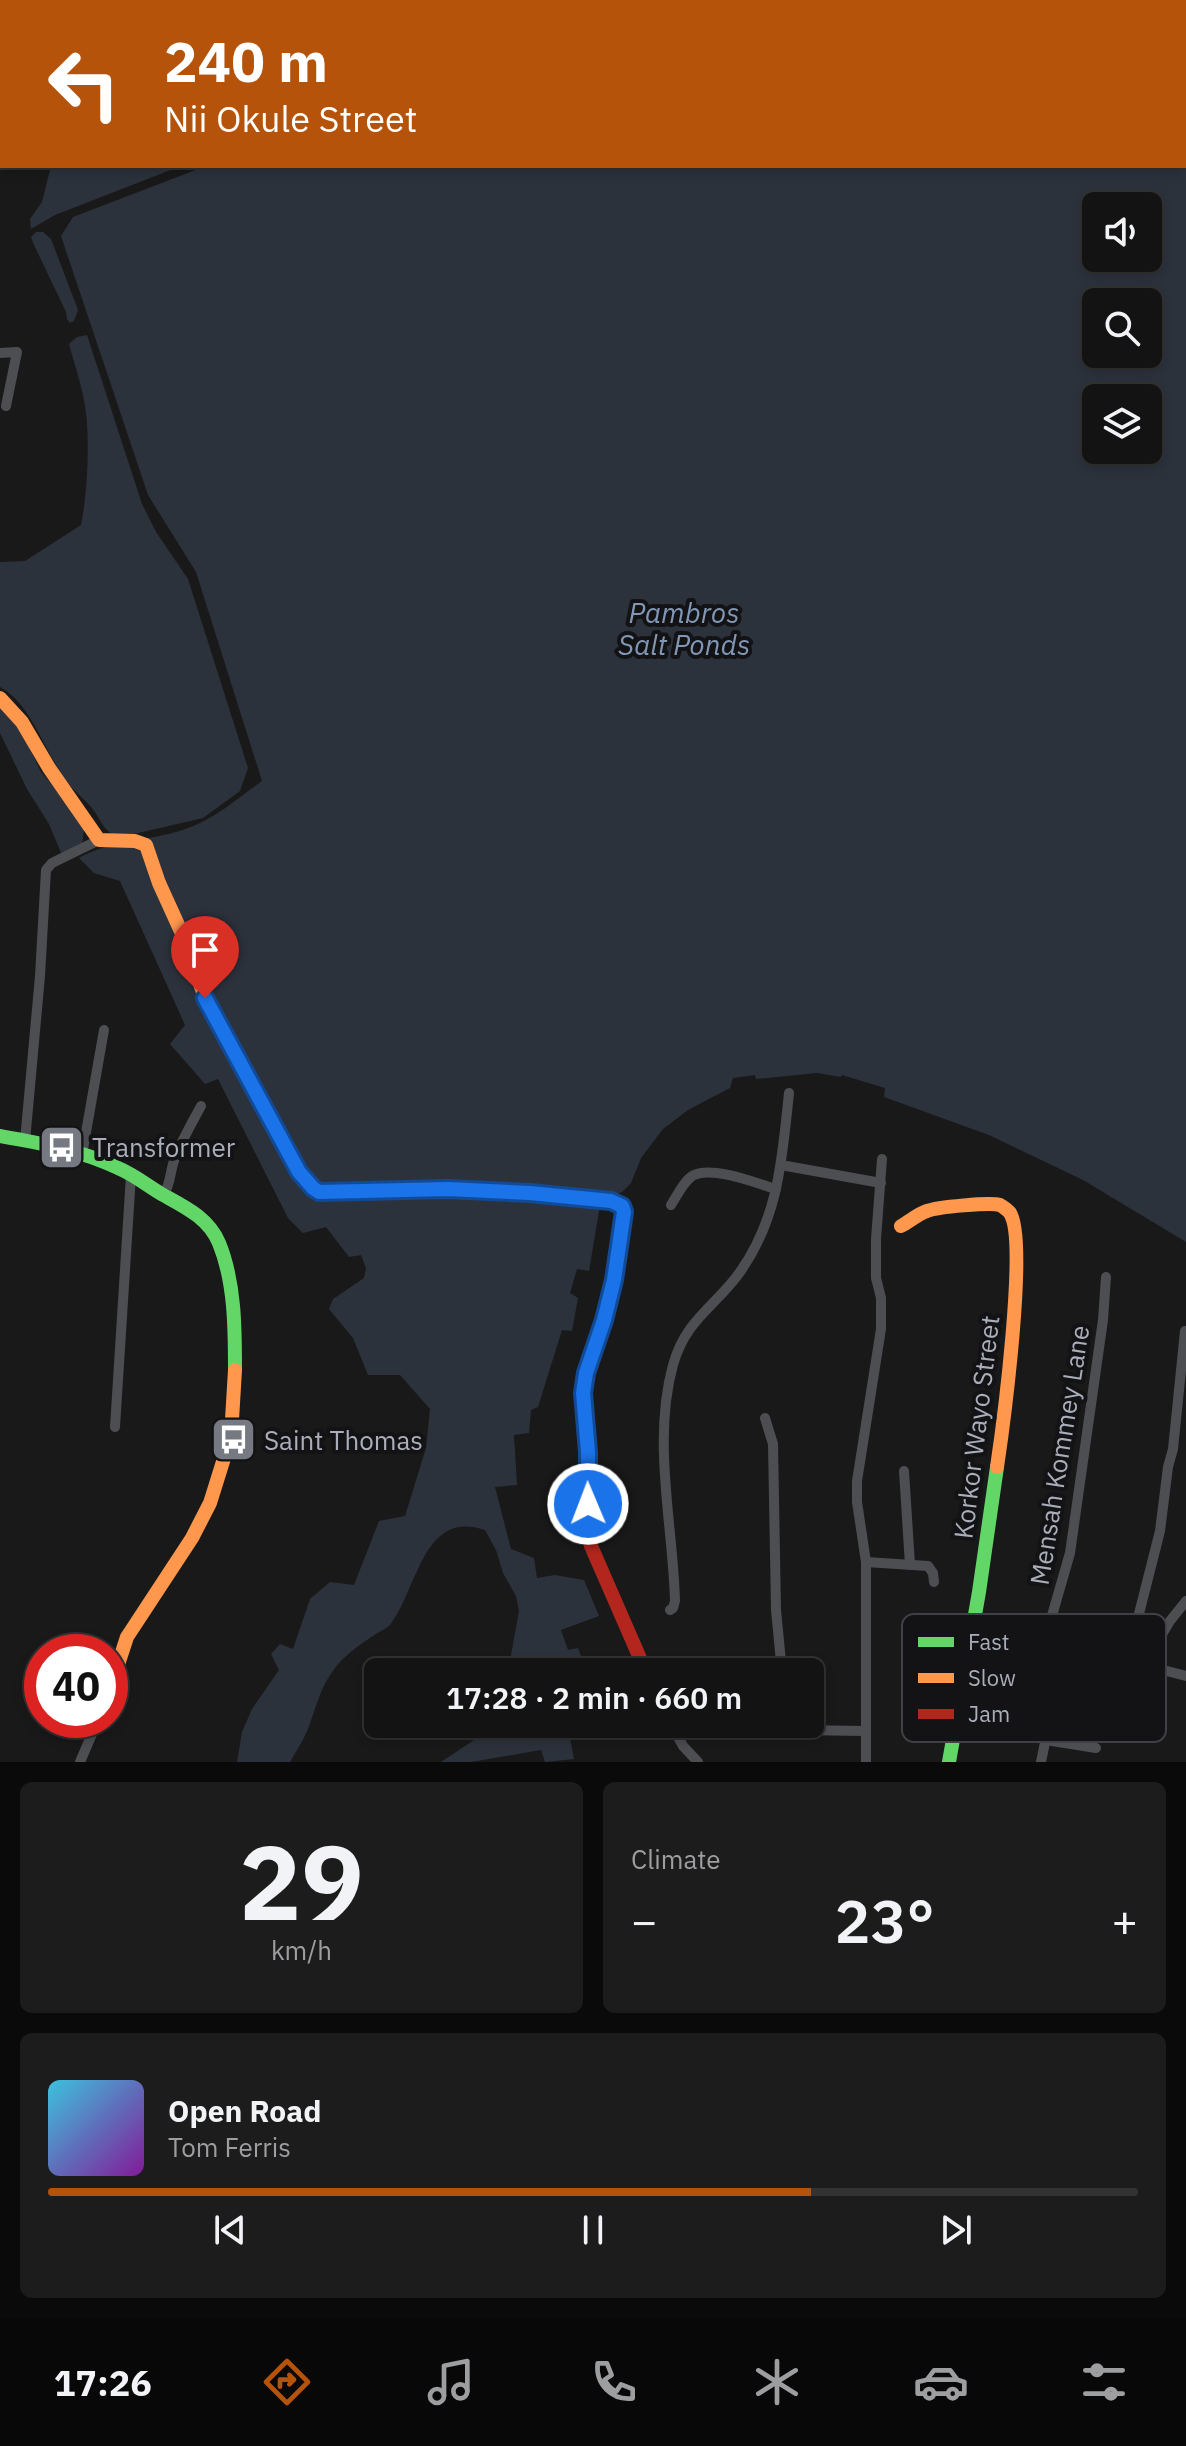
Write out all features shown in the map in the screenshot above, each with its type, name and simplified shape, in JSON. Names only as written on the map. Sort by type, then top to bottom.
[{"type":"street","points":[[0,353],[17,352],[6,406]]},
{"type":"street","points":[[0,698],[12,706],[23,721],[48,766],[99,840]]},
{"type":"street","points":[[25,1141],[46,870],[52,863],[99,840],[136,839],[146,845],[205,998],[299,1172],[313,1188],[319,1192],[448,1189],[530,1193],[611,1201],[622,1206],[624,1212],[614,1280],[583,1393],[588,1452],[588,1534],[640,1658]]},
{"type":"street","points":[[82,1155],[104,1030]]},
{"type":"street","points":[[670,1610],[675,1601],[674,1560],[667,1514],[665,1407],[674,1363],[685,1335],[695,1320],[739,1274],[764,1234],[781,1165],[789,1093]]},
{"type":"street","points":[[164,1194],[173,1163],[201,1106]]},
{"type":"street","points":[[0,1136],[82,1155],[117,1167],[192,1210],[210,1227],[222,1248],[234,1330],[232,1428],[209,1505],[128,1635]]},
{"type":"street","points":[[866,1762],[866,1562],[857,1481],[881,1329],[876,1239],[882,1159]]},
{"type":"street","points":[[781,1165],[881,1183]]},
{"type":"street","points":[[671,1205],[695,1174],[718,1173],[776,1189]]},
{"type":"street","points":[[115,1427],[131,1175]]},
{"type":"street","name":"Korkor Wayo Street","points":[[901,1226],[937,1208],[1000,1205],[1009,1211],[1015,1226],[1016,1291],[1008,1390],[975,1614]]},
{"type":"street","name":"Mensah Kommey Lane","points":[[1052,1614],[1070,1553],[1103,1320],[1106,1277]]},
{"type":"street","points":[[1139,1614],[1160,1531],[1173,1449],[1185,1331]]},
{"type":"street","points":[[765,1418],[773,1444],[776,1610],[781,1658]]},
{"type":"street","points":[[904,1471],[910,1565]]},
{"type":"street","points":[[866,1562],[931,1568],[934,1582]]},
{"type":"street","points":[[1166,1628],[1186,1601]]},
{"type":"street","points":[[1166,1671],[1186,1676]]},
{"type":"street","points":[[824,1730],[865,1731]]},
{"type":"street","points":[[80,1762],[90,1738]]},
{"type":"street","points":[[679,1738],[698,1762]]},
{"type":"street","name":"Korkor Wayo Street","points":[[949,1762],[953,1742]]},
{"type":"street","points":[[1041,1762],[1045,1742]]},
{"type":"street","points":[[1066,1742],[1096,1748]]},
{"type":"water","points":[[50,168],[176,168],[55,215],[31,229],[30,219],[42,202]]},
{"type":"water","name":"Pambros Salt Ponds","points":[[201,168],[1186,168],[1186,1242],[1083,1180],[989,1135],[884,1097],[885,1088],[842,1075],[817,1073],[733,1078],[730,1088],[688,1110],[663,1129],[641,1158],[631,1183],[600,1205],[589,1271],[577,1269],[570,1293],[578,1298],[572,1331],[562,1330],[538,1407],[531,1410],[529,1433],[514,1435],[517,1485],[495,1487],[511,1549],[534,1558],[537,1578],[555,1575],[584,1580],[599,1616],[561,1630],[568,1650],[578,1648],[582,1658],[511,1658],[519,1611],[516,1596],[503,1573],[496,1550],[485,1530],[465,1526],[448,1530],[425,1555],[390,1624],[352,1650],[330,1675],[306,1733],[290,1762],[237,1762],[242,1732],[252,1709],[279,1670],[271,1654],[280,1644],[293,1649],[310,1599],[330,1582],[354,1585],[379,1521],[405,1516],[426,1448],[430,1409],[400,1375],[368,1375],[353,1338],[329,1309],[333,1299],[364,1278],[366,1268],[361,1255],[349,1257],[326,1227],[303,1233],[288,1218],[218,1079],[205,1084],[170,1044],[185,1025],[120,881],[94,873],[79,858],[108,846],[170,834],[200,823],[262,781],[196,572],[148,495],[61,236],[73,217]]},
{"type":"water","points":[[36,232],[43,232],[51,239],[78,310],[70,323],[31,237]]},
{"type":"water","points":[[87,335],[142,504],[156,532],[188,579],[248,768],[240,791],[203,818],[121,837],[106,829],[91,807],[68,783],[20,704],[0,687],[0,562],[25,561],[81,525],[87,475],[87,424],[83,394],[69,344],[77,337]]},
{"type":"water","points":[[0,701],[25,739],[41,772],[72,808],[84,829],[82,846],[62,855],[49,824],[27,789],[0,733]]},
{"type":"water","points":[[477,1738],[570,1738],[574,1759],[545,1762],[541,1750],[471,1762],[441,1762]]},
{"type":"traffic: fast","points":[[245,1072],[299,1172],[319,1192],[448,1189],[530,1193],[611,1201],[622,1206],[624,1212],[614,1280],[586,1373],[583,1393],[586,1428]]},
{"type":"traffic: fast","points":[[0,1136],[90,1156],[130,1174],[203,1221],[219,1243],[228,1274],[234,1322],[235,1370]]},
{"type":"traffic: fast","points":[[975,1614],[997,1467]]},
{"type":"traffic: fast","points":[[949,1762],[953,1742]]},
{"type":"traffic: slow","points":[[0,698],[22,722],[49,768],[99,840],[135,841],[146,845],[205,998],[245,1072]]},
{"type":"traffic: slow","points":[[901,1226],[927,1211],[952,1207],[995,1204],[1010,1213],[1015,1230],[1015,1295],[997,1467]]},
{"type":"traffic: slow","points":[[128,1635],[192,1538],[210,1503],[231,1436],[235,1370]]},
{"type":"traffic: jam","points":[[586,1428],[588,1534],[640,1658]]},
{"type":"place","name":"Transformer","points":[[61,1147]]},
{"type":"place","name":"Saint Thomas","points":[[233,1440]]},
{"type":"route","points":[[205,998],[299,1172],[319,1192],[448,1189],[530,1193],[611,1201],[622,1206],[624,1212],[614,1280],[583,1393],[588,1504]]}]
